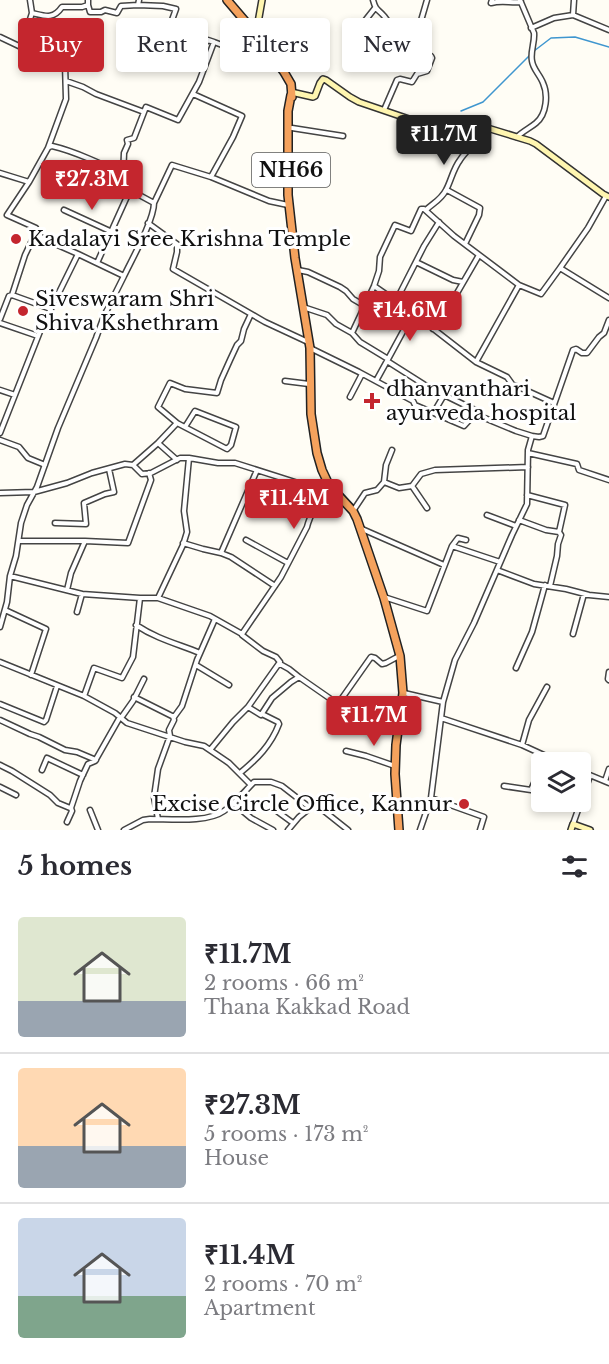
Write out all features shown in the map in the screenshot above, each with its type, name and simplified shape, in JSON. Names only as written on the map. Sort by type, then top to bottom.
[{"type":"highway","name":"NH66","points":[[222,0],[239,18]]},
{"type":"highway","name":"NH66","points":[[227,0],[240,18]]},
{"type":"highway","name":"NH66","points":[[279,72],[291,91],[288,111],[291,205],[297,244],[297,268],[309,345],[311,414],[317,453],[324,478],[353,511],[361,529],[400,656],[403,693],[396,745],[396,796],[401,830]]},
{"type":"highway","name":"NH66","points":[[284,72],[293,103],[291,205]]},
{"type":"main road","points":[[259,18],[262,0]]},
{"type":"main road","points":[[291,91],[313,97],[323,79],[350,98],[456,135],[464,135],[487,127],[536,144],[608,197]]},
{"type":"main road","points":[[572,827],[590,830]]},
{"type":"street","points":[[30,0],[30,18]]},
{"type":"street","points":[[373,0],[375,8],[385,18]]},
{"type":"street","points":[[422,18],[427,0]]},
{"type":"street","points":[[492,0],[491,3],[502,0],[510,3],[520,1],[534,38],[531,60],[545,87],[546,103],[537,122],[516,137]]},
{"type":"street","points":[[573,15],[574,0]]},
{"type":"street","points":[[32,13],[49,17],[62,7],[82,7],[88,3],[90,12],[105,10],[117,13],[121,6],[139,2],[164,6],[176,9],[168,31],[193,40],[205,43],[208,40],[220,44]]},
{"type":"street","points":[[367,18],[375,8]]},
{"type":"street","points":[[531,27],[554,18],[573,15],[609,30]]},
{"type":"street","points":[[0,38],[18,46]]},
{"type":"street","points":[[123,177],[127,140],[134,138],[146,107],[178,120],[205,69],[214,42]]},
{"type":"street","points":[[38,336],[0,321],[9,296],[12,295],[25,255],[36,233],[36,228],[7,215],[48,148],[66,99],[65,72]]},
{"type":"street","points":[[384,110],[397,80],[412,82],[417,74],[422,72]]},
{"type":"street","points":[[66,81],[144,112]]},
{"type":"street","points":[[193,94],[242,116],[211,177]]},
{"type":"street","points":[[292,128],[343,136]]},
{"type":"street","points":[[352,333],[374,286],[379,271],[380,257],[395,225],[411,231],[421,209],[426,210],[440,199],[447,190],[459,160],[479,137],[481,128]]},
{"type":"street","points":[[48,148],[52,146],[61,148],[126,178],[130,190],[97,263]]},
{"type":"street","points":[[0,627],[21,523],[27,505],[37,487],[69,399],[85,366],[104,316],[148,224],[154,203],[172,165],[211,177],[269,201],[291,205]]},
{"type":"street","points":[[0,173],[29,182]]},
{"type":"street","points":[[130,190],[154,203]]},
{"type":"street","points":[[447,190],[480,208],[465,244]]},
{"type":"street","points":[[426,210],[465,244],[519,285],[541,294],[608,197]]},
{"type":"street","points":[[64,210],[112,232]]},
{"type":"street","points":[[396,301],[439,222]]},
{"type":"street","points":[[148,224],[177,244],[173,269],[251,314],[376,381],[415,405],[464,426],[477,411],[428,387],[360,342],[352,333],[336,324],[327,315],[303,307]]},
{"type":"street","points":[[36,233],[44,239],[123,276]]},
{"type":"street","points":[[0,433],[38,336],[78,254]]},
{"type":"street","points":[[433,329],[479,255]]},
{"type":"street","points":[[416,262],[453,280],[463,282]]},
{"type":"street","points":[[297,268],[340,287],[365,306]]},
{"type":"street","points":[[560,268],[609,298]]},
{"type":"street","points":[[476,362],[519,285]]},
{"type":"street","points":[[374,286],[476,362],[507,377],[512,384],[554,403]]},
{"type":"street","points":[[12,295],[51,309]]},
{"type":"street","points":[[376,381],[413,313]]},
{"type":"street","points":[[185,427],[195,411],[236,427],[231,445],[227,449],[177,423],[158,407],[170,383],[185,389],[216,393],[237,345],[242,341],[244,329],[251,314]]},
{"type":"street","points":[[475,414],[516,431],[532,436],[543,436],[573,350],[587,352],[599,337],[607,334],[609,320]]},
{"type":"street","points":[[350,397],[362,374]]},
{"type":"street","points":[[285,381],[309,384]]},
{"type":"street","points":[[0,390],[15,394]]},
{"type":"street","points":[[434,412],[444,395]]},
{"type":"street","points":[[0,493],[34,492],[109,469],[133,465],[177,423]]},
{"type":"street","points":[[420,830],[431,798],[443,702],[456,660],[527,504],[528,453],[532,436]]},
{"type":"street","points":[[0,440],[19,447],[28,458],[45,465]]},
{"type":"street","points":[[158,442],[177,460]]},
{"type":"street","points":[[353,511],[365,493],[377,490],[384,482],[386,465],[392,450]]},
{"type":"street","points":[[528,453],[577,464],[579,470],[609,480]]},
{"type":"street","points":[[133,465],[142,474],[180,458],[235,463],[323,491],[336,492]]},
{"type":"street","points":[[158,598],[187,532],[184,511],[189,458]]},
{"type":"street","points":[[384,482],[399,488],[412,486],[421,474],[435,470],[528,467]]},
{"type":"street","points":[[55,523],[86,524],[84,503],[114,492],[109,469]]},
{"type":"street","points":[[221,553],[257,470]]},
{"type":"street","points":[[19,541],[128,543],[151,480],[149,473]]},
{"type":"street","points":[[412,486],[427,508]]},
{"type":"street","points":[[242,634],[275,586],[307,527],[323,491]]},
{"type":"street","points":[[516,668],[532,632],[548,586],[557,556],[565,505],[527,495]]},
{"type":"street","points":[[487,515],[516,526]]},
{"type":"street","points":[[519,520],[546,530],[559,532]]},
{"type":"street","points":[[361,529],[444,565]]},
{"type":"street","points":[[383,596],[427,611],[452,546],[458,538],[466,540]]},
{"type":"street","points":[[246,540],[288,563]]},
{"type":"street","points":[[67,590],[71,573],[85,541]]},
{"type":"street","points":[[183,543],[231,557],[275,586]]},
{"type":"street","points":[[452,546],[500,562]]},
{"type":"street","points":[[496,570],[534,584],[609,597]]},
{"type":"street","points":[[10,576],[82,594],[158,598],[215,619],[279,659],[280,664],[335,702],[340,701],[371,657],[382,664],[400,656]]},
{"type":"street","points":[[77,612],[82,594]]},
{"type":"street","points":[[573,634],[584,594]]},
{"type":"street","points":[[84,696],[94,668],[122,678],[133,657],[140,598]]},
{"type":"street","points":[[5,610],[46,629],[31,675]]},
{"type":"street","points":[[173,716],[182,706],[200,653],[215,619]]},
{"type":"street","points":[[136,626],[171,643],[200,653]]},
{"type":"street","points":[[0,662],[84,696],[115,712],[127,723],[204,746],[229,763],[251,785]]},
{"type":"street","points":[[196,664],[229,685]]},
{"type":"street","points":[[210,750],[249,707],[280,664]]},
{"type":"street","points":[[609,672],[609,680]]},
{"type":"street","points":[[262,714],[272,698],[299,677]]},
{"type":"street","points":[[67,822],[82,775],[88,764],[96,760],[144,679]]},
{"type":"street","points":[[0,704],[44,722],[57,686]]},
{"type":"street","points":[[522,745],[529,720],[547,687]]},
{"type":"street","points":[[403,693],[443,702]]},
{"type":"street","points":[[134,697],[173,716]]},
{"type":"street","points":[[240,773],[256,760],[278,728],[278,723],[249,707]]},
{"type":"street","points":[[158,819],[154,797],[158,769],[170,736],[169,730],[174,720],[173,716]]},
{"type":"street","points":[[441,718],[537,752]]},
{"type":"street","points":[[0,720],[65,750],[96,760]]},
{"type":"street","points":[[346,751],[396,766]]},
{"type":"street","points":[[42,770],[47,758],[82,775]]},
{"type":"street","points":[[0,765],[50,795],[58,804],[71,808]]},
{"type":"street","points":[[591,776],[607,782],[609,769]]},
{"type":"street","points":[[124,830],[143,820],[204,819],[222,813],[254,782],[271,782],[282,786],[309,807]]},
{"type":"street","points":[[504,786],[531,790]]},
{"type":"street","points":[[0,787],[16,795]]},
{"type":"street","points":[[431,798],[484,817],[480,830]]},
{"type":"street","points":[[233,804],[251,818],[273,830]]},
{"type":"street","points":[[288,830],[309,807],[314,805],[348,830]]},
{"type":"street","points":[[90,810],[98,830]]},
{"type":"street","points":[[278,812],[293,823]]},
{"type":"street","points":[[572,827],[577,812]]},
{"type":"waterway","points":[[534,51],[551,38],[575,37],[609,47]]},
{"type":"waterway","points":[[461,111],[483,102],[529,56]]},
{"type":"place","name":"Kadalayi Sree Krishna Temple","points":[[16,239]]},
{"type":"place","name":"Siveswaram Shri Shiva Kshethram","points":[[23,311]]},
{"type":"place","name":"dhanvanthari ayurveda hospital","points":[[372,401]]},
{"type":"place","name":"Excise Circle Office, Kannur","points":[[464,804]]}]
